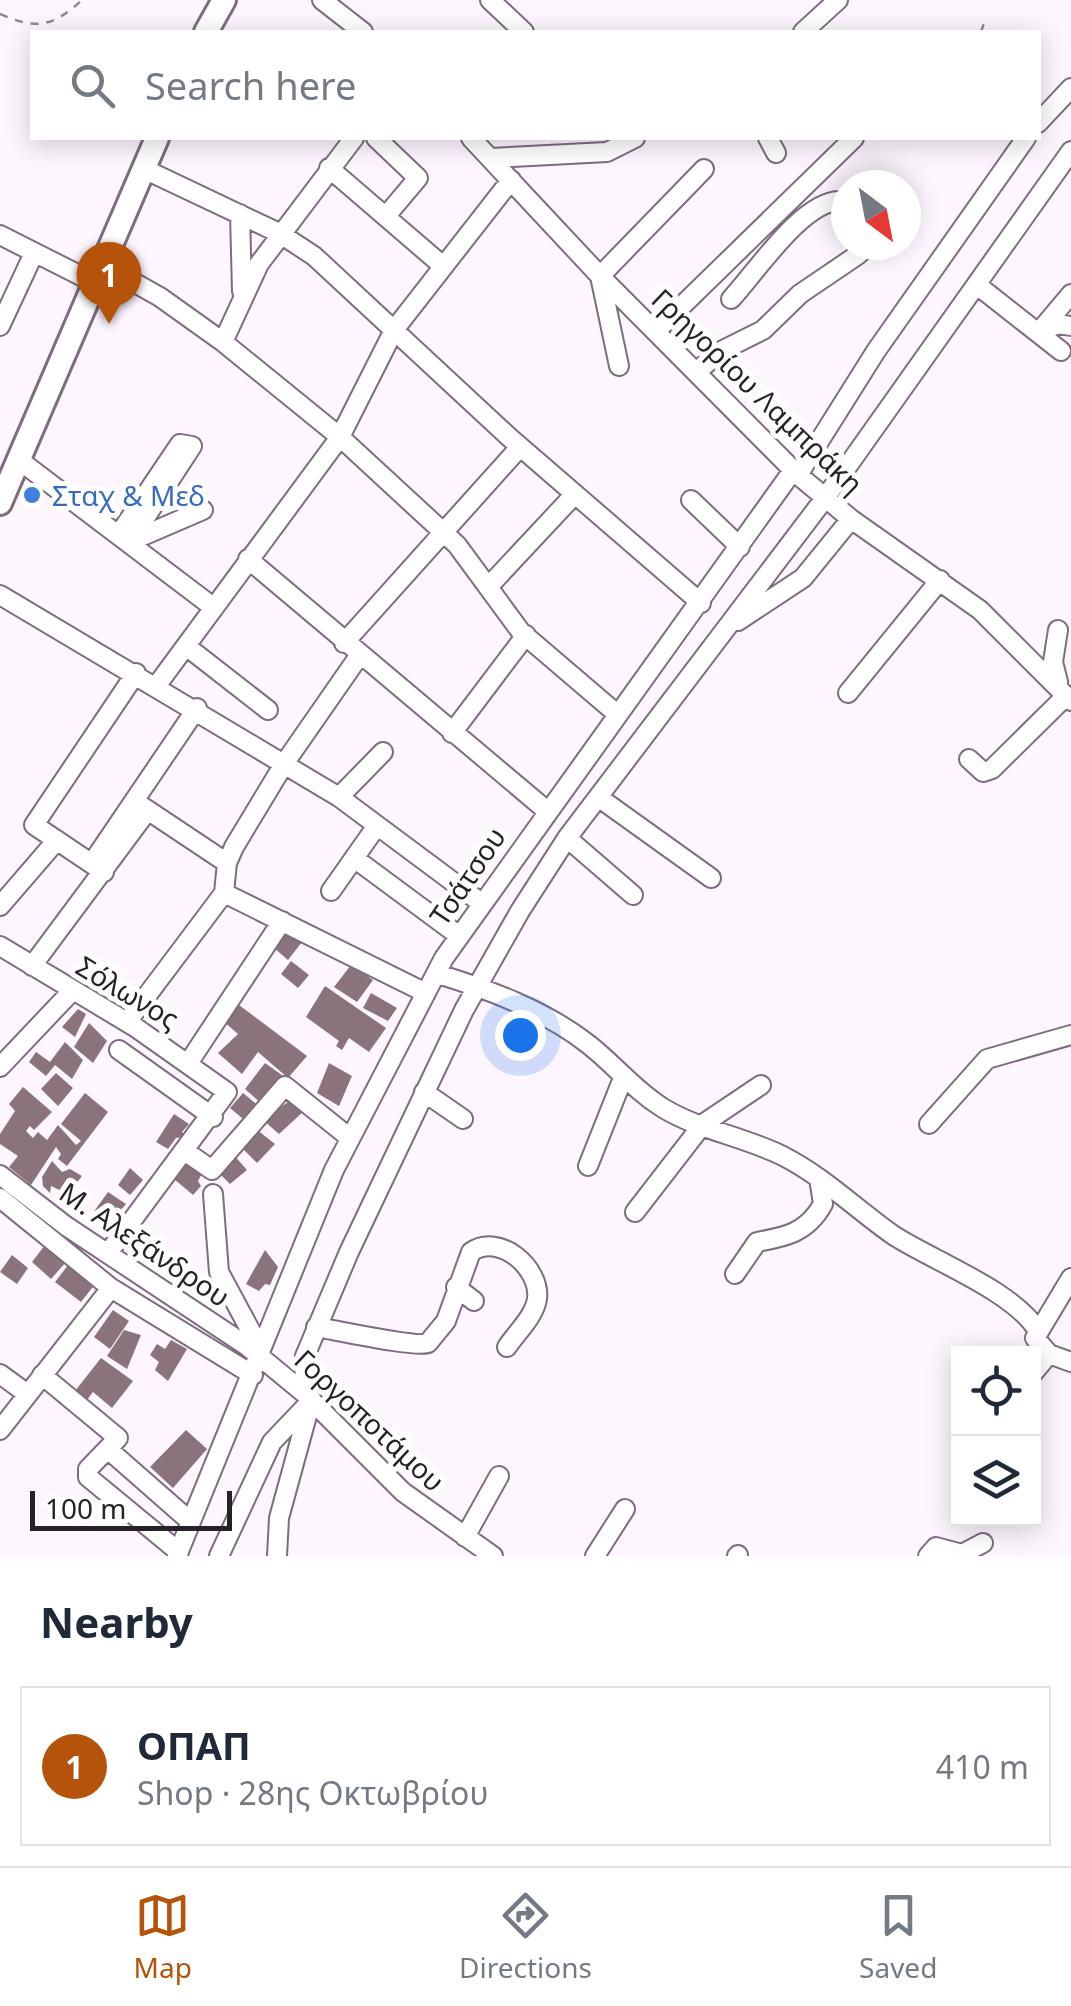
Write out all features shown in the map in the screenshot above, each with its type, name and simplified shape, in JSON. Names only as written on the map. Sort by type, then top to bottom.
[{"type":"main road","points":[[207,30],[224,0]]},
{"type":"main road","points":[[1,500],[156,140]]},
{"type":"street","points":[[322,0],[360,30]]},
{"type":"street","points":[[490,0],[522,30]]},
{"type":"street","points":[[805,30],[838,0]]},
{"type":"street","points":[[1041,120],[1071,88]]},
{"type":"street","points":[[224,342],[279,233],[352,140]]},
{"type":"street","points":[[378,140],[418,178],[386,216]]},
{"type":"street","name":"Γρηγορίου Λαμπράκη","points":[[473,140],[600,276],[796,472],[851,519],[940,580],[998,626],[1064,686]]},
{"type":"street","points":[[490,158],[607,152],[631,140]]},
{"type":"street","points":[[656,332],[852,140]]},
{"type":"street","name":"Τσάτσου","points":[[178,1554],[253,1375],[288,1278],[350,1138],[458,936],[546,810],[796,472],[876,350],[1025,140]]},
{"type":"street","points":[[277,1556],[279,1518],[308,1396],[306,1356],[316,1327],[424,1092],[520,911],[567,838],[825,498],[1071,151]]},
{"type":"street","points":[[328,168],[443,266]]},
{"type":"street","points":[[619,366],[600,276],[704,168]]},
{"type":"street","points":[[144,169],[279,233],[314,256],[520,447],[701,603]]},
{"type":"street","points":[[157,686],[340,438],[394,330],[510,180]]},
{"type":"street","points":[[731,300],[808,213],[823,201],[831,201]]},
{"type":"street","points":[[240,214],[242,302]]},
{"type":"street","points":[[0,235],[34,253],[160,297],[224,342],[340,438],[442,530],[526,635],[617,714]]},
{"type":"street","points":[[0,326],[34,253]]},
{"type":"street","points":[[696,372],[723,350],[763,330],[800,294],[850,260]]},
{"type":"street","points":[[977,286],[1061,351]]},
{"type":"street","points":[[1040,332],[1071,294]]},
{"type":"street","points":[[1040,332],[1058,324],[1071,326]]},
{"type":"street","points":[[180,444],[192,446],[125,537],[180,444]]},
{"type":"street","points":[[344,643],[520,447]]},
{"type":"street","points":[[19,460],[213,607]]},
{"type":"street","points":[[488,586],[575,494]]},
{"type":"street","points":[[691,500],[740,546]]},
{"type":"street","points":[[125,537],[203,510]]},
{"type":"street","points":[[730,626],[804,578],[851,519]]},
{"type":"street","points":[[248,558],[546,810]]},
{"type":"street","points":[[848,693],[940,580]]},
{"type":"street","points":[[0,595],[196,708],[339,797],[480,902]]},
{"type":"street","points":[[969,759],[983,772],[992,770],[1064,686],[1053,662],[1058,630]]},
{"type":"street","points":[[452,733],[526,635]]},
{"type":"street","points":[[186,646],[268,710]]},
{"type":"street","points":[[108,1253],[213,1116],[115,1056],[131,1025],[224,893],[227,863],[284,764],[360,656]]},
{"type":"street","points":[[98,867],[34,824],[136,673]]},
{"type":"street","points":[[32,966],[140,805],[196,708]]},
{"type":"street","points":[[339,797],[383,752]]},
{"type":"street","points":[[598,797],[711,878]]},
{"type":"street","points":[[140,805],[227,863]]},
{"type":"street","points":[[331,891],[376,827]]},
{"type":"street","points":[[567,838],[633,895]]},
{"type":"street","points":[[0,906],[57,840]]},
{"type":"street","points":[[354,858],[458,936]]},
{"type":"street","points":[[224,893],[426,993]]},
{"type":"street","points":[[189,1062],[282,921]]},
{"type":"street","name":"Σόλωνος","points":[[0,946],[131,1025],[225,1088],[228,1095],[213,1116]]},
{"type":"street","points":[[438,974],[480,987],[565,1028],[663,1108],[782,1156],[819,1178],[894,1235],[1008,1304],[1038,1331]]},
{"type":"street","points":[[0,1067],[73,990]]},
{"type":"street","points":[[929,1124],[993,1055],[1071,1034]]},
{"type":"street","points":[[588,1166],[614,1090],[622,1078]]},
{"type":"street","points":[[635,1212],[703,1124],[761,1085]]},
{"type":"street","points":[[186,1152],[212,1170],[285,1086],[350,1138]]},
{"type":"street","points":[[424,1092],[464,1119]]},
{"type":"street","name":"Μ. Αλεξάνδρου","points":[[0,1175],[260,1357]]},
{"type":"street","points":[[734,1274],[757,1242],[782,1240],[815,1216],[823,1204],[819,1178]]},
{"type":"street","points":[[213,1194],[213,1241],[218,1272],[256,1338],[260,1357]]},
{"type":"street","name":"Μ. Αλεξάνδρου","points":[[2,1204],[111,1288],[253,1375]]},
{"type":"street","points":[[316,1327],[390,1337],[420,1346],[439,1333],[472,1252],[480,1246],[502,1248],[516,1256],[536,1279],[537,1298],[532,1315],[507,1347]]},
{"type":"street","points":[[1071,1278],[1035,1338],[1049,1354],[1071,1362]]},
{"type":"street","points":[[0,1430],[111,1288]]},
{"type":"street","points":[[455,1292],[471,1306]]},
{"type":"street","points":[[1055,1301],[1071,1315]]},
{"type":"street","points":[[1041,1364],[1049,1354]]},
{"type":"street","name":"Γοργοποτάμου","points":[[260,1357],[308,1396],[404,1492],[493,1556]]},
{"type":"street","points":[[0,1374],[26,1394]]},
{"type":"street","points":[[42,1375],[115,1433],[118,1442],[88,1469],[88,1476],[178,1554]]},
{"type":"street","points":[[219,1556],[272,1442],[308,1396]]},
{"type":"street","points":[[110,1451],[191,1522]]},
{"type":"street","points":[[464,1537],[498,1476]]},
{"type":"street","points":[[595,1556],[625,1509]]},
{"type":"street","points":[[928,1556],[936,1546],[962,1554],[983,1542]]},
{"type":"path","points":[[0,14],[36,26],[49,25],[82,0]]},
{"type":"path","points":[[983,30],[986,17]]},
{"type":"building","points":[[286,930],[306,937],[288,960],[274,948]]},
{"type":"building","points":[[291,961],[309,975],[298,988],[281,974]]},
{"type":"building","points":[[351,965],[373,980],[357,1002],[334,987]]},
{"type":"building","points":[[325,986],[386,1028],[369,1052],[349,1038],[342,1050],[336,1046],[339,1041],[306,1017]]},
{"type":"building","points":[[371,993],[397,1008],[388,1021],[363,1008]]},
{"type":"building","points":[[235,1002],[307,1056],[288,1078],[258,1052],[242,1074],[218,1053],[238,1034],[223,1021]]},
{"type":"building","points":[[78,1009],[86,1014],[75,1037],[62,1027]]},
{"type":"building","points":[[89,1023],[107,1041],[93,1063],[74,1047]]},
{"type":"building","points":[[65,1042],[83,1060],[72,1079],[55,1065],[46,1076],[29,1062],[36,1052],[50,1062]]},
{"type":"building","points":[[265,1063],[286,1078],[262,1104],[245,1089]]},
{"type":"building","points":[[329,1063],[352,1076],[339,1106],[317,1093]]},
{"type":"building","points":[[56,1073],[73,1088],[58,1106],[41,1089]]},
{"type":"building","points":[[23,1087],[52,1112],[34,1130],[30,1126],[26,1131],[33,1138],[38,1132],[47,1140],[58,1125],[76,1145],[81,1141],[61,1124],[85,1093],[108,1112],[67,1166],[58,1159],[61,1154],[56,1147],[31,1185],[9,1167],[18,1156],[0,1144],[0,1134],[15,1111],[9,1104]]},
{"type":"building","points":[[243,1093],[260,1107],[248,1123],[230,1108]]},
{"type":"building","points":[[292,1099],[304,1111],[279,1134],[263,1120]]},
{"type":"building","points":[[174,1114],[189,1124],[182,1132],[186,1137],[176,1138],[168,1149],[156,1142]]},
{"type":"building","points":[[256,1129],[275,1144],[257,1163],[240,1146]]},
{"type":"building","points":[[232,1153],[247,1170],[230,1184],[215,1169]]},
{"type":"building","points":[[191,1159],[204,1170],[198,1181],[201,1186],[193,1195],[174,1179]]},
{"type":"building","points":[[52,1161],[62,1172],[70,1169],[82,1176],[68,1194],[51,1186],[50,1193],[43,1186],[42,1177]]},
{"type":"building","points":[[130,1168],[143,1180],[130,1195],[118,1185]]},
{"type":"building","points":[[108,1192],[126,1204],[106,1228],[90,1217]]},
{"type":"building","points":[[45,1245],[66,1262],[51,1279],[32,1262]]},
{"type":"building","points":[[265,1250],[278,1267],[270,1285],[265,1284],[259,1291],[246,1284]]},
{"type":"building","points":[[12,1255],[28,1268],[17,1284],[0,1272]]},
{"type":"building","points":[[69,1264],[96,1283],[81,1302],[55,1282]]},
{"type":"building","points":[[113,1310],[129,1321],[110,1349],[94,1337]]},
{"type":"building","points":[[124,1330],[141,1335],[127,1369],[107,1356]]},
{"type":"building","points":[[171,1340],[187,1349],[168,1381],[155,1370],[159,1362],[150,1355],[157,1344],[165,1349]]},
{"type":"building","points":[[101,1358],[133,1381],[112,1408],[93,1392],[87,1400],[75,1391]]},
{"type":"building","points":[[186,1430],[207,1449],[173,1488],[150,1467]]},
{"type":"place","name":"ΟΠΑΠ","points":[[109,324]]},
{"type":"place","name":"Σταχ & Μεδ","points":[[32,495]]}]
